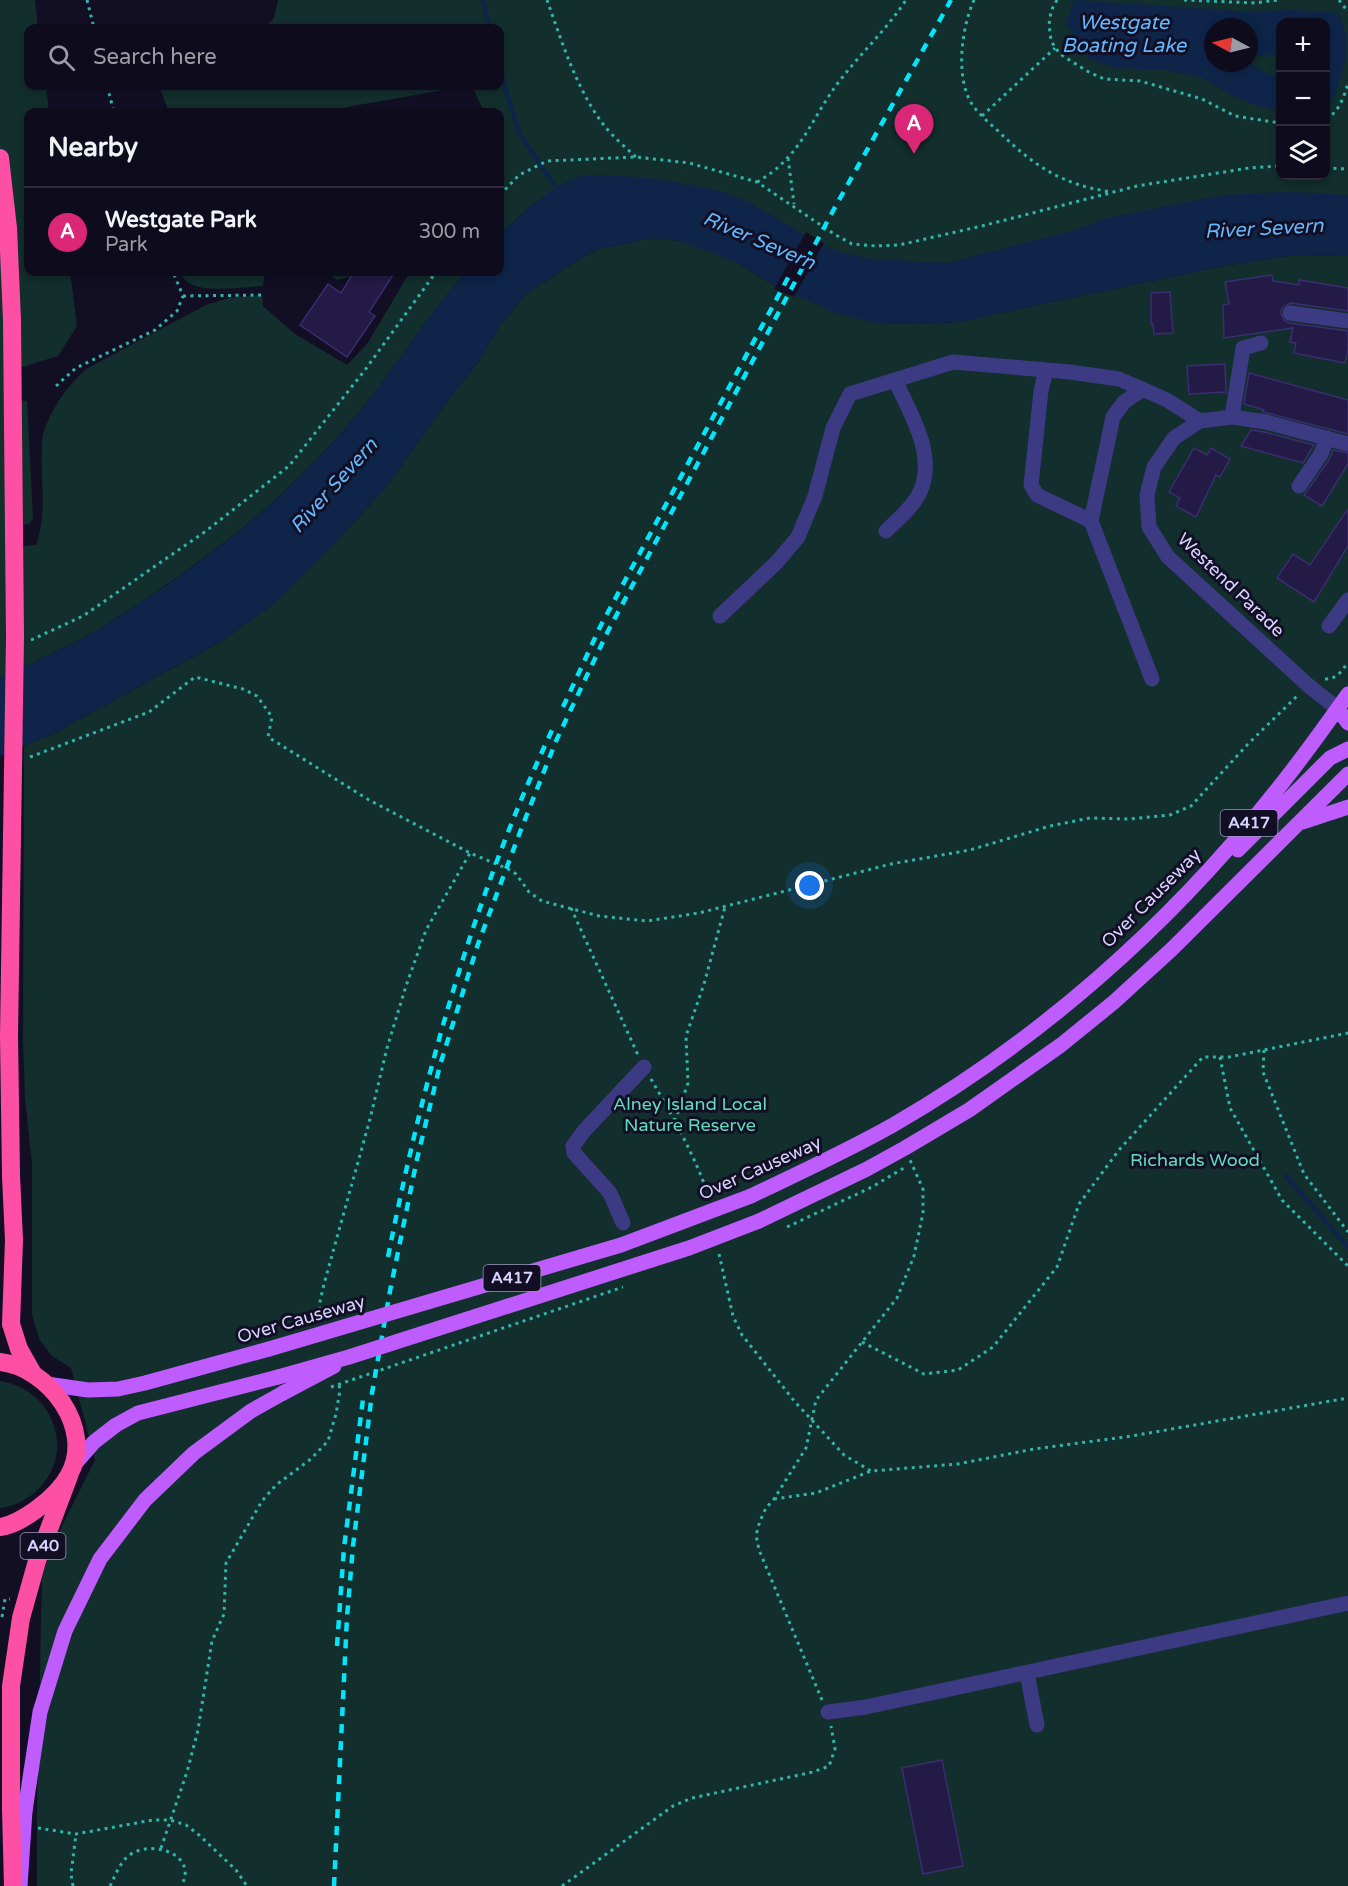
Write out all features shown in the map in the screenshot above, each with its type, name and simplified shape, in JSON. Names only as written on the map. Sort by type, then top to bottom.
[{"type":"highway","name":"A40","points":[[0,158],[8,228],[12,320],[15,637],[9,1036],[14,1240],[11,1324],[18,1349],[32,1372]]},
{"type":"highway","name":"A40","points":[[0,1218],[11,1176]]},
{"type":"highway","name":"A40","points":[[0,1362],[21,1366],[47,1383],[60,1398],[69,1416],[74,1431],[75,1448],[71,1471],[37,1561],[21,1618],[11,1686],[18,1810],[14,1886]]},
{"type":"highway","name":"A40","points":[[0,1527],[24,1518],[44,1504],[71,1471]]},
{"type":"main road","name":"A417","points":[[1345,709],[1348,694]]},
{"type":"main road","points":[[1345,709],[1348,723]]},
{"type":"main road","name":"Over Causeway","points":[[47,1383],[88,1390],[118,1389],[269,1349],[621,1245],[751,1196],[850,1148],[893,1125],[977,1071],[1083,991],[1152,929],[1187,892],[1271,798],[1345,709]]},
{"type":"main road","name":"A417","points":[[1187,892],[1214,874],[1330,758],[1348,749]]},
{"type":"main road","name":"A417","points":[[71,1471],[94,1442],[116,1425],[138,1413],[349,1357],[689,1248],[759,1221],[867,1169],[969,1110],[1061,1044],[1114,1002],[1173,949],[1348,774]]},
{"type":"main road","points":[[1299,823],[1348,807]]},
{"type":"main road","points":[[893,1125],[905,1148]]},
{"type":"main road","points":[[20,1886],[18,1810],[40,1712],[64,1631],[100,1559],[145,1500],[194,1453],[250,1411],[349,1357]]},
{"type":"street","points":[[1290,313],[1348,321]]},
{"type":"street","points":[[1232,417],[1243,348],[1261,344]]},
{"type":"street","points":[[720,616],[777,562],[798,537],[815,496],[833,428],[850,394],[952,362],[1119,379],[1167,400],[1200,421]]},
{"type":"street","points":[[1046,370],[1041,391],[1031,485],[1037,495],[1091,521]]},
{"type":"street","points":[[886,531],[908,510],[920,492],[926,471],[923,445],[895,380]]},
{"type":"street","points":[[1143,389],[1124,402],[1113,417],[1091,521],[1152,679]]},
{"type":"street","name":"Westend Parade","points":[[1345,709],[1309,686],[1168,557],[1149,527],[1147,495],[1154,467],[1174,438],[1200,421],[1232,417],[1266,422],[1348,444]]},
{"type":"street","points":[[1299,486],[1321,454],[1327,438]]},
{"type":"street","points":[[1329,626],[1348,600]]},
{"type":"street","points":[[623,1223],[610,1193],[574,1153],[573,1146],[584,1131],[644,1067]]},
{"type":"street","points":[[828,1712],[866,1707],[1348,1603]]},
{"type":"street","points":[[1027,1673],[1037,1725]]},
{"type":"path","points":[[87,0],[93,24]]},
{"type":"path","points":[[547,0],[569,61],[586,96],[603,125],[636,158]]},
{"type":"path","points":[[757,182],[775,172],[803,140],[840,80],[906,0]]},
{"type":"path","points":[[975,0],[967,15],[962,51],[964,81],[970,99],[982,116],[1043,170],[1091,189],[1114,192]]},
{"type":"path","points":[[1057,0],[1051,11],[1049,33],[1055,48],[1070,61],[1104,79],[1140,81],[1202,99],[1235,116],[1276,122]]},
{"type":"path","points":[[1185,0],[1255,3],[1278,0]]},
{"type":"path","points":[[1340,0],[1348,12]]},
{"type":"path","points":[[982,116],[1055,48]]},
{"type":"path","points":[[1330,117],[1340,104],[1348,83]]},
{"type":"path","points":[[108,90],[113,108]]},
{"type":"path","points":[[504,191],[519,175],[547,161],[636,158],[689,163],[757,182],[852,244],[876,246],[899,245],[971,229],[1137,186],[1249,168],[1276,166]]},
{"type":"path","points":[[788,158],[794,205]]},
{"type":"path","points":[[1330,168],[1348,169]]},
{"type":"path","points":[[56,386],[76,368],[155,330],[177,311],[183,296],[175,276]]},
{"type":"path","points":[[31,640],[83,616],[206,531],[289,466],[366,370],[433,276]]},
{"type":"path","points":[[183,296],[262,295]]},
{"type":"path","points":[[21,761],[149,712],[195,677],[243,689],[257,696],[272,717],[268,737],[369,800],[470,853],[508,869],[516,874],[529,892],[542,901],[599,916],[647,921],[699,913],[891,864],[970,850],[1070,822],[1090,818],[1129,819],[1170,815],[1191,806],[1284,706],[1319,680],[1331,679],[1340,674],[1348,662]]},
{"type":"path","points":[[675,1121],[688,1083],[686,1036],[704,984],[725,907]]},
{"type":"path","points":[[571,908],[644,1067],[695,1162],[709,1196],[711,1207]]},
{"type":"path","points":[[862,1342],[924,1374],[958,1370],[993,1347],[1057,1267],[1079,1204],[1119,1150],[1203,1057],[1229,1057],[1348,1033]]},
{"type":"path","points":[[1264,1050],[1263,1072],[1304,1174],[1348,1232]]},
{"type":"path","points":[[1220,1057],[1230,1108],[1282,1200],[1348,1266]]},
{"type":"path","points":[[562,1886],[673,1806],[692,1798],[813,1772],[829,1766],[835,1749],[828,1712],[759,1550],[756,1535],[766,1508],[806,1448],[816,1400],[897,1298],[914,1256],[923,1213],[923,1189],[905,1148]]},
{"type":"path","points":[[785,1227],[872,1187],[912,1164]]},
{"type":"path","points":[[710,1257],[720,1252],[733,1316],[742,1335],[795,1402],[843,1455],[871,1471]]},
{"type":"path","points":[[322,1390],[624,1287]]},
{"type":"path","points":[[774,1499],[816,1493],[871,1471],[958,1464],[1034,1449],[1132,1436],[1348,1398]]},
{"type":"path","points":[[73,1886],[71,1874],[76,1834],[153,1820],[170,1820],[199,1834],[236,1870],[246,1886]]},
{"type":"path","points":[[161,1848],[170,1820]]},
{"type":"path","points":[[110,1886],[118,1869],[127,1858],[140,1850],[161,1848],[174,1854],[184,1869],[185,1876],[181,1886]]},
{"type":"green space","points":[[0,0],[35,0],[38,24],[24,24],[24,90],[46,90],[49,108],[24,108],[24,276],[71,276],[77,326],[58,356],[16,369],[15,400],[27,401],[33,518],[29,524],[14,525],[14,547],[36,545],[43,504],[43,434],[60,398],[86,369],[206,305],[229,298],[262,295],[263,306],[295,334],[347,365],[367,344],[408,276],[463,276],[344,430],[317,460],[258,515],[195,565],[128,611],[83,638],[0,678]]},
{"type":"green space","points":[[278,0],[1348,0],[1348,225],[926,292],[557,188],[530,207],[504,230],[504,108],[482,108],[474,90],[504,90],[504,24],[268,24],[274,18]]},
{"type":"green space","points":[[161,90],[443,90],[342,108],[167,108]]},
{"type":"green space","name":"Alney Island Local Nature Reserve","points":[[652,238],[681,241],[711,251],[738,263],[772,284],[879,323],[916,324],[959,322],[1260,260],[1296,255],[1348,256],[1348,1886],[37,1886],[42,1575],[60,1530],[95,1460],[71,1368],[52,1356],[39,1339],[32,1314],[32,1165],[25,1098],[23,1043],[24,746],[55,733],[222,641],[277,601],[335,543],[386,487],[479,361],[498,328],[526,294],[598,249]]},
{"type":"green space","points":[[183,276],[265,276],[263,286],[225,289],[204,288],[186,281]]},
{"type":"green space","points":[[331,276],[352,276],[337,280]]},
{"type":"green space","points":[[0,1381],[19,1387],[35,1397],[47,1410],[54,1426],[57,1443],[55,1461],[47,1478],[34,1493],[13,1505],[0,1508]]},
{"type":"water","name":"Westgate Boating Lake","points":[[1074,0],[1253,12],[1291,10],[1339,13],[1346,35],[1346,44],[1341,75],[1330,104],[1330,18],[1276,18],[1276,55],[1258,55],[1258,18],[1204,18],[1204,72],[1258,72],[1258,68],[1276,75],[1276,110],[1233,96],[1203,78],[1164,70],[1118,68],[1089,59],[1066,24]]},
{"type":"water","name":"River Severn","points":[[588,176],[660,179],[721,191],[752,204],[822,245],[844,253],[871,259],[947,263],[1071,231],[1108,218],[1221,195],[1290,192],[1348,195],[1348,256],[1296,255],[1260,260],[959,322],[916,324],[879,323],[838,314],[772,284],[738,263],[681,241],[652,238],[598,249],[526,294],[498,328],[479,361],[386,487],[335,543],[277,601],[222,641],[55,733],[0,756],[0,678],[94,632],[128,611],[195,565],[258,515],[317,460],[344,430],[463,276],[504,276],[504,230],[537,201],[559,186],[569,180]]},
{"type":"pier","points":[[806,232],[824,243],[794,297],[774,289]]},
{"type":"building","points":[[1272,275],[1273,281],[1299,285],[1299,280],[1348,288],[1348,311],[1291,303],[1283,307],[1280,312],[1284,320],[1289,323],[1348,331],[1345,363],[1294,353],[1296,343],[1290,342],[1293,328],[1224,338],[1223,305],[1229,304],[1225,282]]},
{"type":"building","points":[[352,276],[392,276],[369,312],[375,316],[347,357],[300,325],[328,284],[341,293]]},
{"type":"building","points":[[1170,292],[1173,333],[1154,334],[1153,324],[1151,324],[1151,293]]},
{"type":"building","points":[[1225,364],[1226,392],[1189,394],[1187,366]]},
{"type":"building","points":[[1249,373],[1348,400],[1348,434],[1263,412],[1264,410],[1244,404]]},
{"type":"building","points":[[1251,430],[1314,445],[1303,463],[1241,446]]},
{"type":"building","points":[[1194,448],[1207,455],[1211,448],[1230,459],[1220,477],[1216,475],[1196,517],[1176,506],[1180,498],[1169,492]]},
{"type":"building","points":[[1333,450],[1348,453],[1348,464],[1322,506],[1304,495],[1329,460]]},
{"type":"building","points":[[1348,509],[1348,546],[1314,602],[1277,578],[1293,554],[1310,565]]},
{"type":"building","points":[[942,1760],[963,1866],[923,1874],[902,1768]]},
{"type":"waterway","points":[[483,0],[488,24]]},
{"type":"waterway","points":[[504,83],[519,133],[560,193]]},
{"type":"waterway","points":[[1286,1176],[1348,1247]]},
{"type":"railway","points":[[334,1886],[347,1617],[353,1546],[372,1393],[417,1159],[440,1065],[478,944],[556,741],[608,631],[834,209],[951,0]]},
{"type":"railway","points":[[563,707],[600,627],[790,274]]},
{"type":"railway","points":[[388,1257],[418,1121],[455,986],[499,855],[554,726]]},
{"type":"railway","points":[[337,1646],[344,1548],[363,1399]]},
{"type":"place","name":"Westgate Park","points":[[914,154]]},
{"type":"park label","name":"Richards Wood","points":[[1195,1160]]}]
